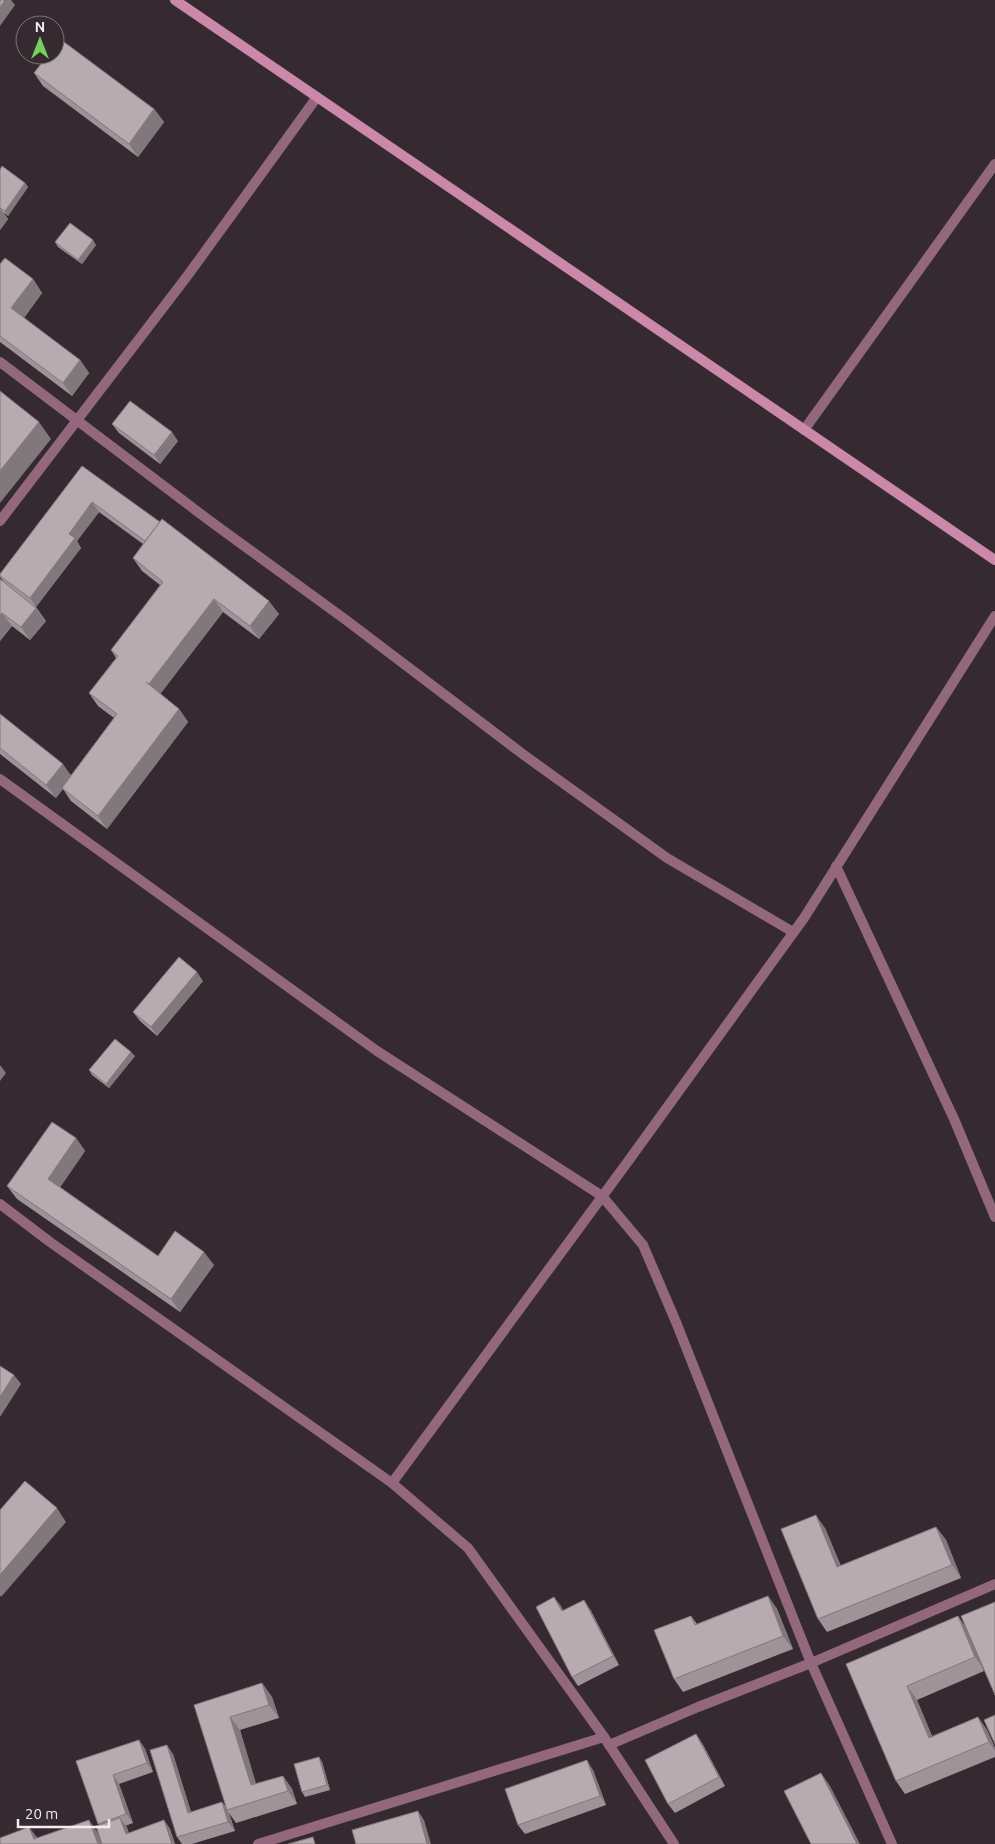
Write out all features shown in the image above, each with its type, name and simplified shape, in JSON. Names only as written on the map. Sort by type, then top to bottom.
[{"type":"main road","points":[[175,0],[995,560]]},
{"type":"street","points":[[0,521],[188,276],[317,97]]},
{"type":"street","points":[[804,430],[995,164]]},
{"type":"street","points":[[0,362],[524,755],[667,858],[793,932]]},
{"type":"street","points":[[392,1483],[793,932],[995,616]]},
{"type":"street","points":[[0,779],[377,1051],[602,1196],[643,1246],[676,1322],[811,1663],[892,1844]]},
{"type":"street","points":[[836,866],[954,1119],[995,1217]]},
{"type":"street","points":[[0,1204],[50,1242],[392,1483],[468,1548],[606,1741],[674,1844]]},
{"type":"street","points":[[258,1844],[606,1741],[811,1663],[995,1584]]},
{"type":"building","points":[[0,0],[5,0],[0,8]]},
{"type":"building","points":[[65,43],[154,109],[129,144],[34,73],[40,65],[65,65]]},
{"type":"building","points":[[2,166],[25,183],[5,211],[0,208],[0,170]]},
{"type":"building","points":[[70,223],[93,240],[78,260],[55,242]]},
{"type":"building","points":[[5,258],[33,279],[11,308],[80,360],[63,383],[0,336],[0,264]]},
{"type":"building","points":[[0,391],[39,422],[0,471]]},
{"type":"building","points":[[130,401],[172,432],[154,455],[112,424]]},
{"type":"building","points":[[82,466],[160,522],[145,541],[92,502],[69,534],[75,538],[30,598],[0,576],[0,574]]},
{"type":"building","points":[[162,519],[269,601],[250,626],[214,599],[149,684],[146,682],[179,709],[98,816],[62,788],[117,714],[89,693],[118,656],[111,650],[163,582],[133,558]]},
{"type":"building","points":[[0,579],[36,608],[21,627],[2,613],[0,616]]},
{"type":"building","points":[[0,714],[63,764],[46,785],[0,748]]},
{"type":"building","points":[[179,957],[197,972],[151,1027],[133,1012]]},
{"type":"building","points":[[115,1039],[131,1052],[106,1084],[89,1070]]},
{"type":"building","points":[[52,1122],[76,1138],[48,1179],[158,1256],[175,1231],[204,1252],[171,1299],[7,1186]]},
{"type":"building","points":[[0,1366],[14,1375],[0,1397]]},
{"type":"building","points":[[25,1481],[57,1508],[0,1575],[0,1510]]},
{"type":"building","points":[[816,1515],[837,1567],[936,1527],[952,1565],[818,1619],[781,1529]]},
{"type":"building","points":[[768,1596],[783,1636],[674,1679],[654,1630],[691,1616],[695,1625]]},
{"type":"building","points":[[554,1597],[562,1611],[584,1600],[613,1656],[572,1677],[536,1607]]},
{"type":"building","points":[[995,1602],[995,1695],[961,1616]]},
{"type":"building","points":[[958,1616],[975,1657],[907,1686],[929,1738],[978,1717],[989,1742],[896,1781],[846,1664]]},
{"type":"building","points":[[262,1683],[269,1705],[230,1717],[251,1785],[283,1776],[288,1791],[227,1810],[194,1705]]},
{"type":"building","points":[[995,1715],[995,1744],[984,1720]]},
{"type":"building","points":[[696,1734],[719,1777],[668,1804],[645,1760]]},
{"type":"building","points":[[139,1740],[147,1763],[113,1775],[126,1814],[98,1824],[76,1761]]},
{"type":"building","points":[[167,1745],[188,1813],[222,1802],[228,1822],[177,1837],[150,1750]]},
{"type":"building","points":[[319,1757],[327,1785],[302,1792],[294,1764]]},
{"type":"building","points":[[587,1760],[600,1796],[518,1825],[505,1789]]},
{"type":"building","points":[[821,1773],[857,1844],[811,1844],[784,1791]]},
{"type":"building","points":[[418,1811],[427,1844],[356,1844],[352,1830]]},
{"type":"building","points":[[120,1818],[126,1834],[164,1820],[172,1844],[102,1844],[96,1826]]},
{"type":"building","points":[[89,1820],[98,1844],[0,1844],[0,1838],[29,1827],[34,1839]]},
{"type":"building","points":[[313,1837],[315,1844],[288,1844]]}]
